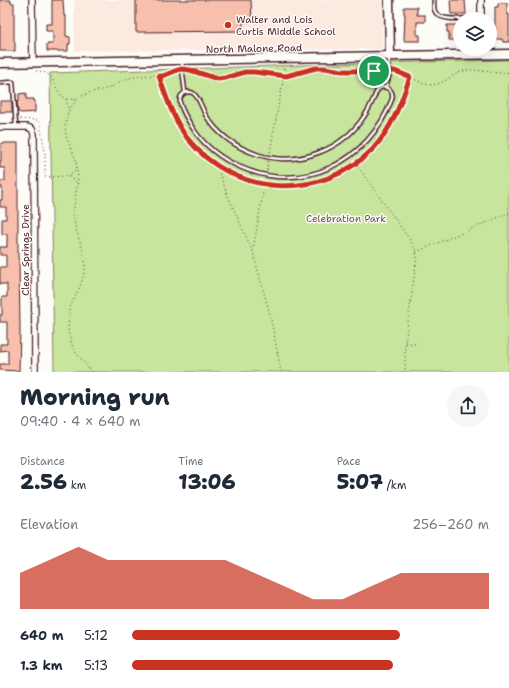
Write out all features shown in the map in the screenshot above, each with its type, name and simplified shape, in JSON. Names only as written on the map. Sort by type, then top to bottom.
[{"type":"street","points":[[32,0],[34,67]]},
{"type":"street","points":[[389,0],[390,56]]},
{"type":"street","points":[[481,0],[481,12]]},
{"type":"street","name":"North Malone Road","points":[[0,63],[34,67],[182,60],[453,53]]},
{"type":"street","name":"North Malone Road","points":[[497,53],[509,54]]},
{"type":"street","points":[[0,127],[16,127]]},
{"type":"street","name":"Clear Springs Drive","points":[[16,127],[27,127],[32,129],[34,134],[35,372]]},
{"type":"lane","points":[[434,0],[434,10],[439,16],[453,19]]},
{"type":"lane","points":[[386,88],[390,56]]},
{"type":"lane","points":[[182,60],[185,92],[180,99],[181,105],[185,115],[196,132],[210,148],[227,160],[246,170],[266,175],[287,177],[307,175],[326,169],[344,160],[360,149],[376,130],[389,109],[393,94],[390,89],[386,88],[382,88],[377,91],[363,119],[343,140],[326,150],[304,157],[289,159],[261,155],[251,152],[234,143],[213,124],[194,94],[185,92]]},
{"type":"lane","points":[[0,83],[13,82],[16,127]]},
{"type":"path","points":[[34,67],[53,79],[58,92],[66,99],[69,110]]},
{"type":"path","points":[[91,372],[77,354],[68,332],[70,308],[80,289],[85,269],[85,260],[73,214],[78,185],[77,166],[66,136],[65,128],[69,110],[80,97],[88,93],[110,88],[129,78],[140,76],[163,76],[182,69],[218,79],[245,72],[286,76],[316,68],[342,71],[395,71],[425,84],[432,85],[439,84],[462,71],[470,70],[492,73],[509,72]]},
{"type":"path","points":[[159,76],[181,129],[197,149],[209,160],[223,169],[254,182],[285,186],[296,186],[328,178],[339,174],[356,164],[373,149],[390,126],[410,77]]},
{"type":"path","points":[[66,99],[78,100]]},
{"type":"path","points":[[19,119],[38,120],[40,124],[45,152],[45,176],[68,176],[78,185]]},
{"type":"path","points":[[356,164],[408,237],[418,256],[405,343],[405,372]]},
{"type":"path","points":[[68,176],[77,166]]},
{"type":"path","points":[[217,166],[227,194],[253,252],[270,315],[280,372]]},
{"type":"path","points":[[416,252],[509,213]]},
{"type":"path","points":[[405,343],[417,344]]},
{"type":"shaded area","name":"Walter and Lois Curtis Middle School","points":[[74,0],[382,0],[383,49],[75,51]]},
{"type":"green space","name":"Celebration Park","points":[[509,60],[509,372],[54,372],[50,73]]},
{"type":"building","points":[[0,0],[10,0],[11,3],[14,3],[15,51],[0,51]]},
{"type":"building","points":[[52,0],[63,0],[64,16],[66,16],[66,36],[70,37],[68,51],[47,51],[47,44],[53,44],[53,31],[46,31],[46,24],[52,24]]},
{"type":"building","points":[[136,0],[251,0],[252,22],[243,22],[243,31],[136,32]]},
{"type":"building","points":[[450,0],[465,0],[466,12],[453,12],[453,14],[451,14]]},
{"type":"building","points":[[498,3],[507,3],[507,14],[509,14],[509,42],[503,42],[502,39],[497,39],[497,12],[495,12],[495,7],[498,7]]},
{"type":"building","points":[[404,7],[417,7],[417,15],[425,15],[425,22],[417,22],[417,35],[420,35],[420,41],[404,41]]},
{"type":"building","points":[[447,25],[453,25],[453,40],[449,40],[449,32],[447,32]]},
{"type":"building","points":[[26,93],[26,99],[34,99],[35,101],[35,112],[18,112],[17,101],[19,101],[19,94]]},
{"type":"building","points":[[0,101],[12,101],[12,112],[0,112]]},
{"type":"building","points":[[1,143],[18,143],[19,371],[0,370],[0,364],[8,364],[8,350],[0,351],[0,344],[7,344],[7,322],[0,322],[0,315],[2,315],[2,297],[7,297],[7,284],[0,284],[0,267],[6,267],[6,255],[0,255],[0,247],[7,247],[7,234],[2,234],[2,219],[6,219],[6,207],[0,207],[0,200],[2,200],[2,187],[0,187],[0,181],[5,181],[5,168],[0,168]]},
{"type":"place","name":"Walter and Lois Curtis Middle School","points":[[228,25]]},
{"type":"route","points":[[316,68],[342,71],[374,71],[395,71],[410,77],[390,126],[373,149],[355,164],[339,174],[296,186],[279,186],[254,182],[223,169],[209,160],[197,149],[181,129],[159,76],[163,76],[181,69],[190,70],[218,79],[245,72],[286,76],[316,68]]}]
